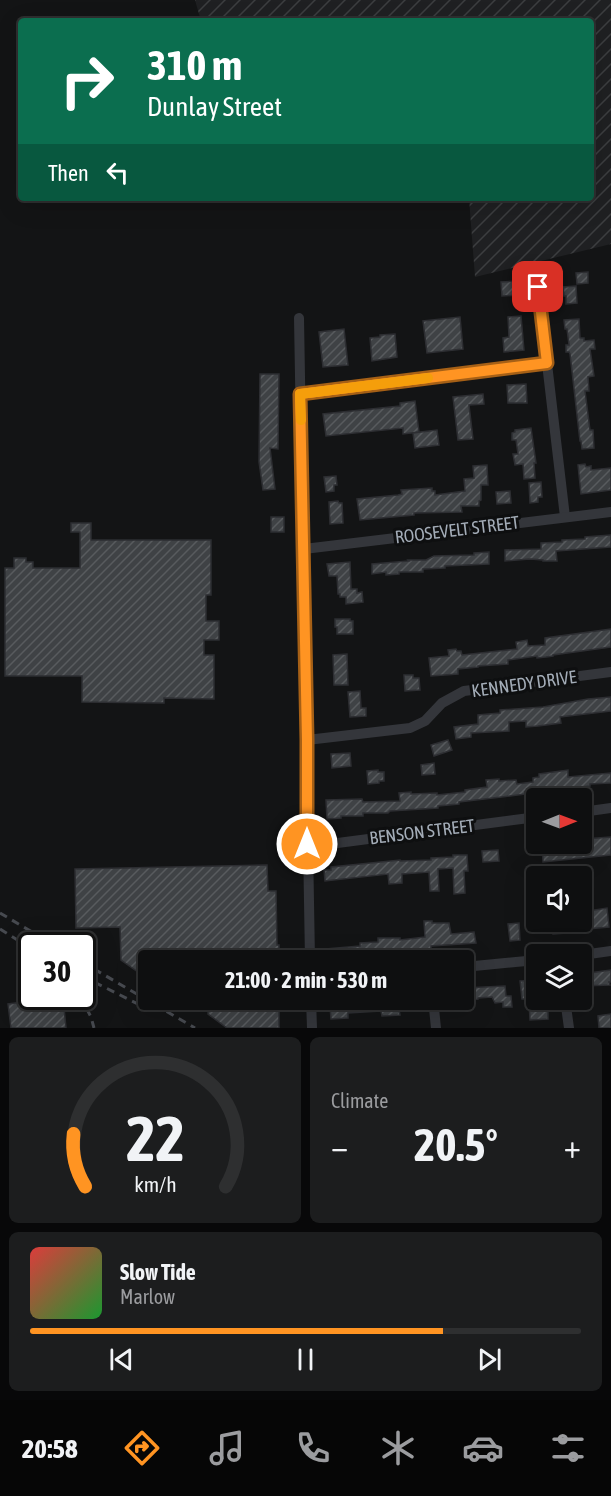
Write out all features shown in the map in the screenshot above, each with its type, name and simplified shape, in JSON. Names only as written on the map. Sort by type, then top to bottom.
[{"type":"street","points":[[538,287],[565,518]]},
{"type":"street","points":[[298,318],[310,950]]},
{"type":"street","points":[[300,394],[547,363]]},
{"type":"street","name":"ROOSEVELT STREET","points":[[304,549],[611,512]]},
{"type":"street","name":"KENNEDY DRIVE","points":[[307,740],[410,728],[425,721],[442,703],[464,691],[611,672]]},
{"type":"street","points":[[592,811],[611,808]]},
{"type":"street","name":"BENSON STREET","points":[[307,847],[526,819]]},
{"type":"street","points":[[592,954],[611,951]]},
{"type":"street","points":[[474,966],[526,961]]},
{"type":"street","points":[[311,1010],[312,1028]]},
{"type":"street","points":[[434,1010],[436,1028]]},
{"type":"street","points":[[567,1010],[569,1028]]},
{"type":"shaded area","points":[[195,0],[611,0],[611,244],[475,277],[469,201],[594,201],[594,18],[200,18]]},
{"type":"building","points":[[588,272],[588,283],[577,284],[576,273]]},
{"type":"building","points":[[519,281],[520,295],[502,296],[501,282]]},
{"type":"building","points":[[576,286],[577,303],[566,304],[563,287]]},
{"type":"building","points":[[521,316],[524,350],[504,352],[503,338],[509,337],[508,317]]},
{"type":"building","points":[[460,317],[463,349],[427,353],[423,321]]},
{"type":"building","points":[[579,319],[580,338],[584,338],[584,341],[594,340],[595,349],[590,349],[594,376],[588,377],[589,391],[585,391],[590,430],[593,430],[594,448],[582,449],[570,354],[566,352],[566,345],[569,345],[564,320]]},
{"type":"building","points":[[344,329],[348,365],[323,367],[319,332]]},
{"type":"building","points":[[395,334],[397,357],[372,361],[370,338]]},
{"type":"building","points":[[260,374],[279,374],[278,449],[270,448],[275,489],[263,490],[259,462]]},
{"type":"building","points":[[526,384],[527,403],[508,403],[507,385]]},
{"type":"building","points":[[483,394],[484,404],[469,405],[473,439],[458,440],[453,397]]},
{"type":"building","points":[[415,401],[419,432],[403,434],[403,428],[326,436],[323,414],[400,406],[400,403]]},
{"type":"building","points":[[531,428],[536,463],[534,463],[535,478],[524,479],[523,464],[515,465],[513,454],[518,454],[516,440],[512,440],[512,433],[515,430]]},
{"type":"building","points":[[437,430],[439,445],[415,448],[413,433]]},
{"type":"building","points":[[585,464],[586,467],[591,466],[591,470],[611,468],[611,490],[581,494],[578,465]]},
{"type":"building","points":[[487,465],[488,485],[481,485],[479,506],[461,506],[462,512],[414,513],[414,515],[360,520],[357,499],[398,495],[402,494],[401,490],[432,488],[435,495],[465,491],[464,479],[474,478],[473,466]]},
{"type":"building","points":[[336,476],[337,485],[334,485],[334,491],[326,492],[324,477]]},
{"type":"building","points":[[541,482],[542,497],[538,497],[538,502],[530,503],[529,483]]},
{"type":"building","points":[[510,491],[511,503],[497,504],[496,492]]},
{"type":"building","points":[[329,502],[342,503],[343,523],[330,524]]},
{"type":"building","points":[[271,517],[284,517],[284,532],[271,532]]},
{"type":"building","points":[[71,523],[91,523],[91,540],[211,540],[211,595],[206,595],[206,621],[219,621],[219,640],[204,640],[204,655],[214,655],[214,699],[164,698],[164,703],[82,702],[82,676],[5,676],[5,568],[14,568],[14,558],[26,558],[26,562],[33,562],[33,568],[80,568],[80,532],[71,532]]},
{"type":"building","points":[[611,535],[611,547],[556,551],[557,561],[530,559],[505,561],[505,550],[541,549],[541,543]]},
{"type":"building","points":[[489,552],[489,564],[445,566],[445,568],[423,569],[423,572],[372,574],[372,564]]},
{"type":"building","points":[[350,562],[351,589],[357,589],[357,593],[362,592],[363,602],[346,604],[346,597],[340,597],[338,594],[337,576],[329,576],[327,564]]},
{"type":"building","points":[[335,619],[353,621],[353,634],[337,634]]},
{"type":"building","points":[[611,629],[611,647],[508,660],[508,664],[458,669],[458,674],[431,676],[429,658],[449,656],[448,650],[456,649],[461,651],[462,655],[517,649],[516,642],[527,640],[528,646],[545,645],[545,638]]},
{"type":"building","points":[[347,654],[348,685],[334,685],[333,655]]},
{"type":"building","points":[[404,675],[419,678],[420,690],[405,691]]},
{"type":"building","points":[[360,691],[361,708],[366,708],[366,716],[350,717],[348,692]]},
{"type":"building","points":[[611,697],[611,711],[560,717],[561,723],[538,726],[526,727],[526,721],[509,722],[509,731],[471,733],[471,737],[456,739],[454,727],[478,724],[478,715],[500,713],[500,710],[543,707]]},
{"type":"building","points":[[448,740],[452,750],[434,756],[431,745]]},
{"type":"building","points":[[350,753],[351,766],[332,768],[331,754]]},
{"type":"building","points":[[434,763],[435,774],[422,775],[421,765]]},
{"type":"building","points":[[378,770],[378,772],[384,772],[384,781],[368,784],[367,771]]},
{"type":"building","points":[[568,770],[568,777],[611,773],[611,783],[573,788],[526,788],[526,794],[459,802],[459,804],[438,806],[438,808],[363,813],[363,816],[341,816],[341,818],[327,819],[326,800],[400,801],[399,793],[437,793],[437,795],[465,792],[465,790],[487,787],[486,780],[516,780],[517,784],[533,782],[533,778],[539,777],[539,774]]},
{"type":"building","points":[[611,837],[611,855],[543,862],[543,854],[592,854],[592,838]]},
{"type":"building","points":[[498,850],[499,861],[483,862],[482,851]]},
{"type":"building","points":[[453,855],[467,855],[468,871],[464,871],[465,893],[454,894],[453,868],[438,869],[439,891],[430,891],[429,872],[402,874],[402,883],[389,884],[388,874],[325,881],[324,870],[331,870],[331,867],[400,860],[431,860],[431,858],[453,857]]},
{"type":"building","points":[[267,865],[268,891],[276,891],[279,950],[138,950],[138,972],[121,960],[120,927],[76,928],[75,869]]},
{"type":"building","points":[[607,908],[609,927],[592,929],[592,910]]},
{"type":"building","points":[[424,921],[449,923],[451,934],[474,932],[476,943],[431,946],[431,949],[326,950],[378,942],[378,938],[400,938],[400,940],[425,937]]},
{"type":"building","points":[[519,923],[520,940],[510,941],[508,924]]},
{"type":"building","points":[[553,932],[581,932],[553,934]]},
{"type":"building","points":[[611,970],[610,985],[592,986],[592,973]]},
{"type":"building","points":[[520,981],[526,981],[526,999],[522,999]]},
{"type":"building","points":[[505,986],[506,996],[511,996],[512,1007],[503,1007],[503,1002],[495,1003],[492,997],[474,1000],[474,988]]},
{"type":"building","points":[[18,1003],[18,1010],[64,1010],[66,1028],[11,1028],[8,1004]]},
{"type":"building","points":[[208,1010],[279,1010],[279,1028],[227,1028],[208,1014]]},
{"type":"building","points":[[330,1010],[399,1010],[400,1015],[382,1016],[381,1011],[348,1013],[348,1018],[331,1019]]},
{"type":"building","points":[[529,1010],[548,1010],[548,1019],[530,1020]]},
{"type":"building","points":[[611,1014],[611,1028],[599,1028],[598,1016]]},
{"type":"railway","points":[[0,913],[32,932]]},
{"type":"railway","points":[[0,929],[18,940]]},
{"type":"railway","points":[[96,970],[195,1028]]},
{"type":"railway","points":[[96,983],[138,1004]]},
{"type":"railway","points":[[87,1010],[94,1028]]},
{"type":"slow traffic","points":[[301,420],[300,394],[428,378]]},
{"type":"route","points":[[307,844],[300,394],[547,363],[538,287]]}]
